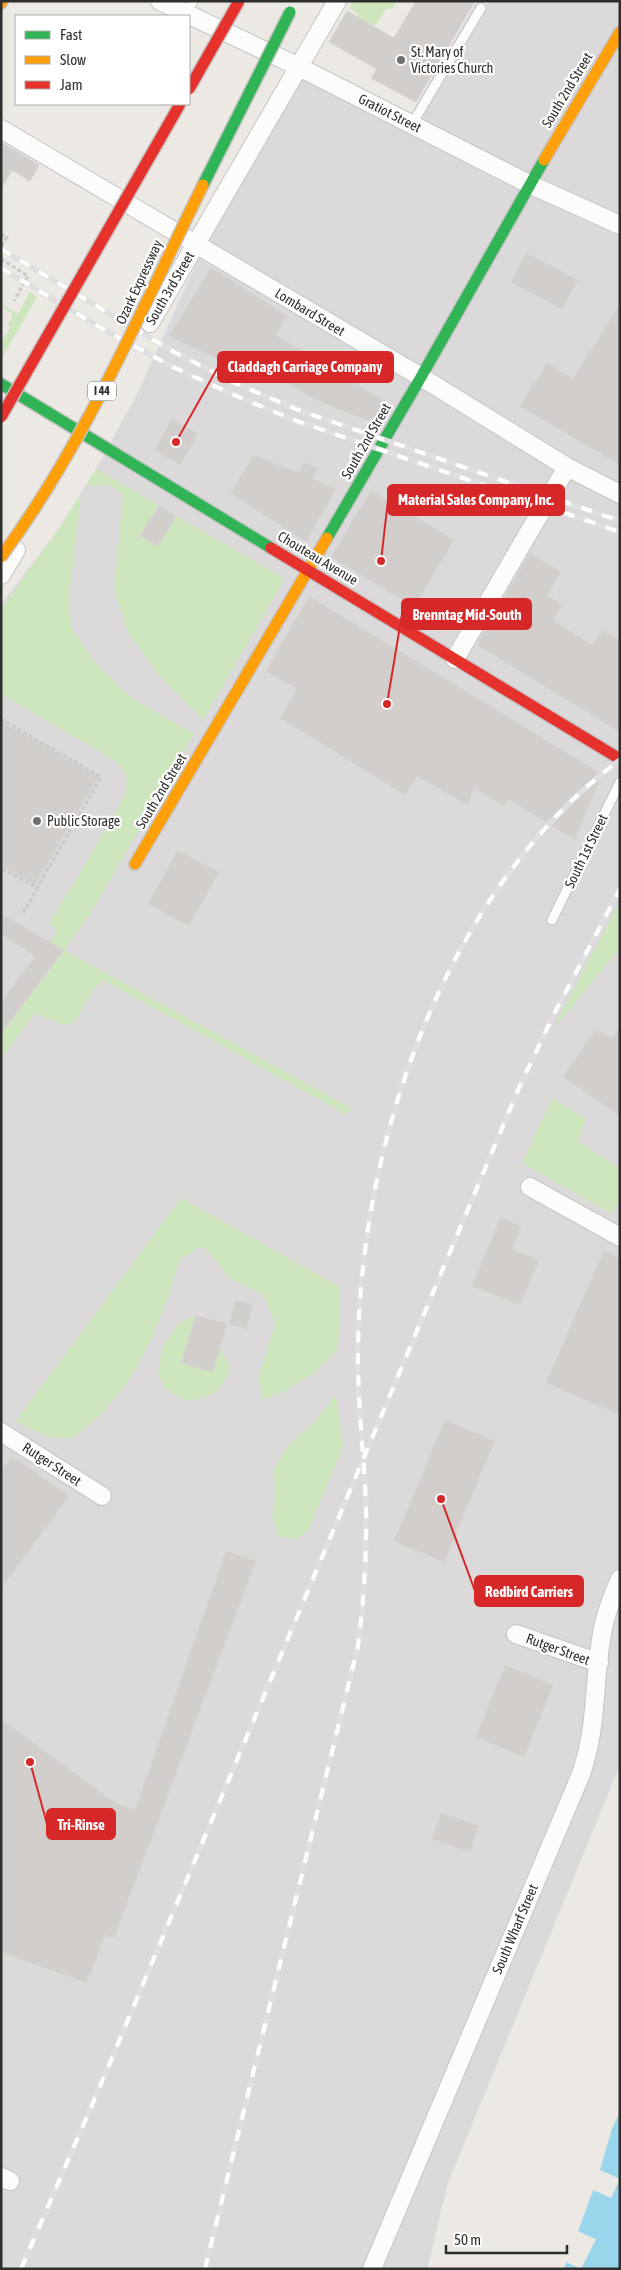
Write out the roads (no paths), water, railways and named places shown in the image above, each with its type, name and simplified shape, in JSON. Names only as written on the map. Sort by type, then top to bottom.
[{"type":"main road","points":[[190,87],[239,1]]},
{"type":"main road","name":"Ozark Expressway","points":[[1,557],[68,455],[113,371],[187,216],[290,12]]},
{"type":"main road","name":"South 2nd Street","points":[[134,864],[421,377],[529,184],[620,32]]},
{"type":"main road","points":[[1,417],[179,105]]},
{"type":"main road","name":"Chouteau Avenue","points":[[1,384],[620,759]]},
{"type":"street","name":"Gratiot Street","points":[[160,1],[190,8],[299,67],[529,184],[620,225]]},
{"type":"street","name":"South 3rd Street","points":[[1,575],[86,435],[337,1]]},
{"type":"street","name":"Lombard Street","points":[[1,129],[421,377],[567,467],[620,494]]},
{"type":"street","points":[[454,659],[567,467]]},
{"type":"street","points":[[530,1187],[620,1237]]},
{"type":"street","name":"Rutger Street","points":[[1,1432],[102,1496]]},
{"type":"street","name":"South Wharf Street","points":[[372,2269],[590,1750],[601,1635],[606,1612],[620,1579]]},
{"type":"street","name":"Rutger Street","points":[[516,1634],[599,1663]]},
{"type":"lane","points":[[412,124],[481,8]]},
{"type":"lane","name":"South 1st Street","points":[[552,920],[620,782]]},
{"type":"water","points":[[620,2112],[620,2269],[564,2269],[597,2180],[612,2129]]},
{"type":"railway","points":[[1,249],[174,352],[237,384],[301,411],[620,521]]},
{"type":"railway","points":[[1,268],[96,325],[173,367],[232,394],[294,420],[620,532]]},
{"type":"railway","points":[[205,2269],[358,1646],[366,1542],[366,1506],[358,1376],[362,1276],[374,1193],[395,1109],[423,1028],[460,950],[505,878],[558,814],[620,760]]},
{"type":"railway","points":[[21,2269],[107,2070],[518,1090],[554,1014],[620,889]]},
{"type":"place","name":"St. Mary of Victories Church","points":[[401,60]]},
{"type":"place","name":"Claddagh Carriage Company","points":[[176,442]]},
{"type":"place","name":"Material Sales Company, Inc.","points":[[381,561]]},
{"type":"place","name":"Brenntag Mid-South","points":[[387,704]]},
{"type":"place","name":"Public Storage","points":[[37,821]]},
{"type":"place","name":"Redbird Carriers","points":[[441,1499]]},
{"type":"place","name":"Tri-Rinse","points":[[30,1762]]}]
